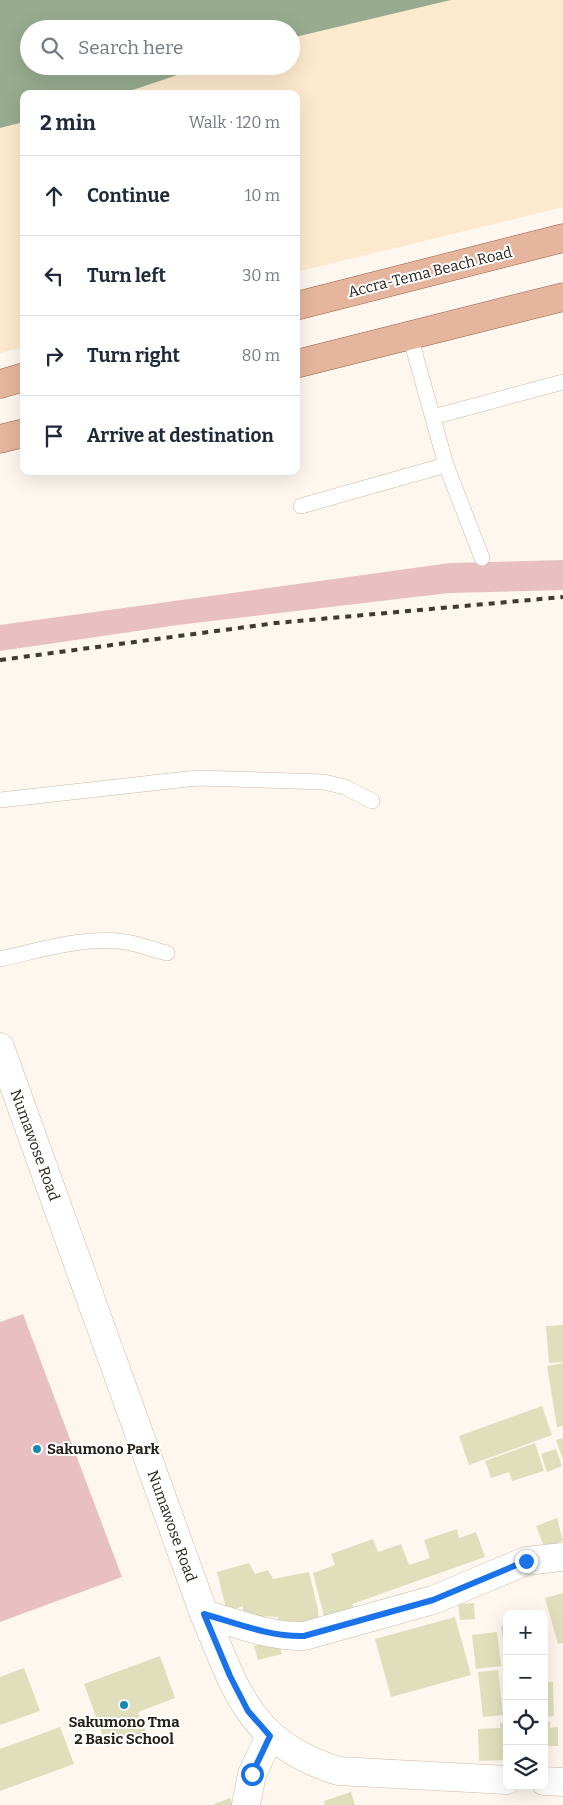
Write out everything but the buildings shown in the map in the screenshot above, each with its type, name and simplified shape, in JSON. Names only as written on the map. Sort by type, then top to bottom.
[{"type":"main road","name":"Accra-Tema Beach Road","points":[[300,305],[563,238]]},
{"type":"main road","points":[[300,363],[563,297]]},
{"type":"main road","points":[[0,384],[20,378]]},
{"type":"main road","points":[[0,439],[20,434]]},
{"type":"street","name":"Numawose Road","points":[[0,1047],[204,1614],[230,1676],[248,1711],[270,1736],[287,1749],[312,1763],[338,1771],[503,1780]]},
{"type":"street","points":[[204,1614],[269,1633],[304,1636],[433,1600],[526,1561],[563,1557]]},
{"type":"street","points":[[246,1805],[252,1774],[270,1736]]},
{"type":"street","points":[[548,1782],[563,1782]]},
{"type":"lane","points":[[410,336],[446,464],[482,558]]},
{"type":"lane","points":[[433,417],[563,382]]},
{"type":"lane","points":[[301,506],[446,464]]},
{"type":"lane","points":[[0,800],[197,778],[222,778],[324,782],[345,787],[372,801]]},
{"type":"lane","points":[[0,959],[75,942],[98,940],[127,942],[167,953]]},
{"type":"shaded area","points":[[0,0],[451,0],[300,36],[300,20],[20,20],[20,75],[177,75],[133,90],[20,90],[20,123],[0,128]]},
{"type":"shaded area","points":[[451,0],[563,0],[563,207],[300,271],[300,90],[133,90],[177,75],[300,75],[300,36]]},
{"type":"shaded area","points":[[20,123],[20,348],[0,353],[0,128]]},
{"type":"shaded area","points":[[563,560],[563,590],[449,593],[178,625],[0,651],[0,625],[450,563]]},
{"type":"shaded area","name":"Sakumono Park","points":[[23,1314],[122,1577],[0,1622],[0,1322]]},
{"type":"railway","points":[[0,660],[276,623],[563,597]]},
{"type":"place","name":"Sakumono Park","points":[[37,1449]]},
{"type":"place","name":"Sakumono Tma 2 Basic School","points":[[124,1705]]},
{"type":"route","points":[[252,1774],[270,1736],[248,1711],[230,1676],[204,1614],[269,1633],[304,1636],[433,1600],[526,1561]]}]
